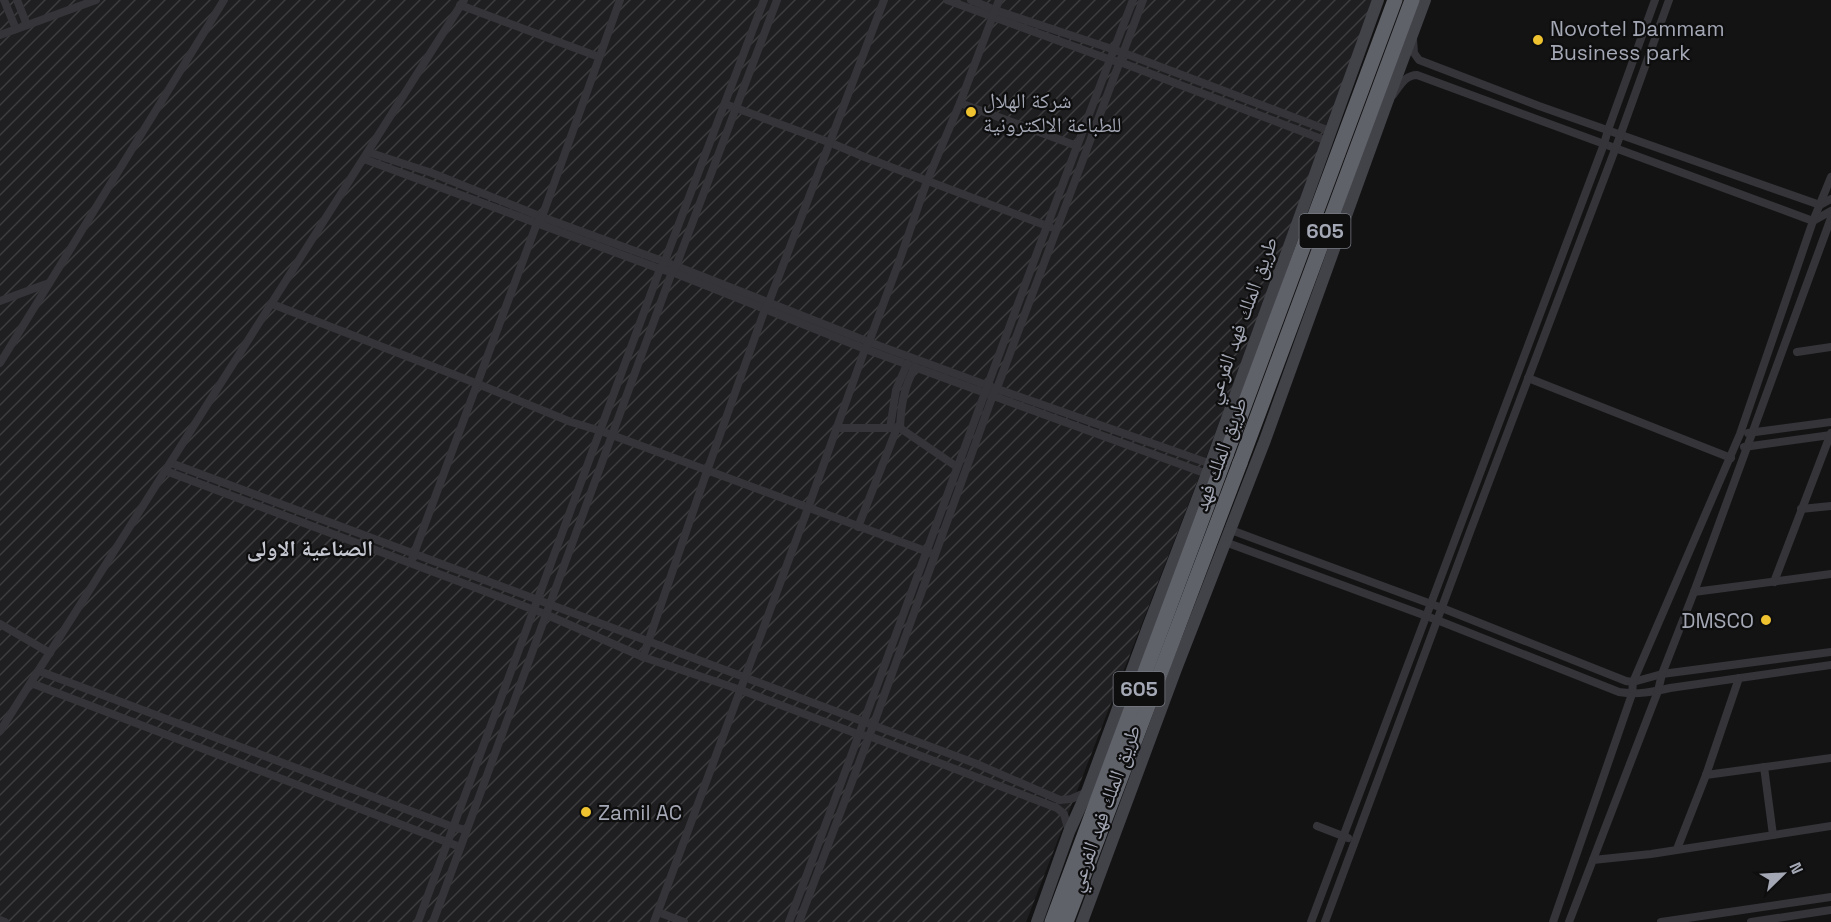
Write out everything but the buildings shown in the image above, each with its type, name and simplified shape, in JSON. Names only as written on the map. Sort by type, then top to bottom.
[{"type":"highway","name":"طريق الملك فهد","points":[[1052,922],[1395,0]]},
{"type":"highway","name":"طريق الملك فهد","points":[[1066,922],[1412,0]]},
{"type":"main road","name":"طريق الملك فهد الفرعي","points":[[1037,922],[1069,832],[1087,792],[1209,469],[1378,0]]},
{"type":"main road","name":"طريق الملك فهد الفرعي","points":[[1082,922],[1176,669],[1265,440],[1425,0]]},
{"type":"main road","points":[[1148,627],[1121,726],[1127,743],[1136,746],[1144,739],[1176,669]]},
{"type":"street","points":[[4,0],[16,29]]},
{"type":"street","points":[[17,0],[27,25]]},
{"type":"street","points":[[0,35],[96,0]]},
{"type":"street","points":[[0,363],[224,0]]},
{"type":"street","points":[[412,559],[620,0]]},
{"type":"street","points":[[418,922],[662,266],[764,0]]},
{"type":"street","points":[[433,922],[547,609],[777,0]]},
{"type":"street","points":[[644,657],[707,471],[767,306],[884,0]]},
{"type":"street","points":[[947,0],[992,11],[1114,50]]},
{"type":"street","points":[[971,0],[992,11],[1228,103],[1328,136]]},
{"type":"street","points":[[654,922],[746,678],[927,181],[960,103],[992,11],[999,0]]},
{"type":"street","points":[[931,554],[957,467],[1057,229],[1118,59],[1114,50],[1133,0]]},
{"type":"street","points":[[800,922],[869,724],[991,390],[1047,226],[1077,146],[1143,0]]},
{"type":"street","points":[[1311,922],[1604,144],[1655,0]]},
{"type":"street","points":[[1325,922],[1669,0]]},
{"type":"street","points":[[0,731],[462,3],[599,57]]},
{"type":"street","points":[[1413,33],[1414,53],[1419,60],[1820,205],[1831,199]]},
{"type":"street","points":[[1118,59],[1232,94],[1328,136]]},
{"type":"street","points":[[1386,105],[1407,77],[1417,75],[1813,221],[1831,211]]},
{"type":"street","points":[[1228,103],[1232,94]]},
{"type":"street","points":[[960,103],[1077,146]]},
{"type":"street","points":[[725,104],[1057,229]]},
{"type":"street","points":[[366,155],[432,173],[539,220],[674,269],[867,345],[1209,469]]},
{"type":"street","points":[[1553,922],[1632,694],[1634,682],[1735,448],[1813,221],[1831,177]]},
{"type":"street","points":[[1569,922],[1658,691],[1662,674],[1831,218]]},
{"type":"street","points":[[0,301],[49,283]]},
{"type":"street","points":[[272,304],[571,422],[601,431],[931,554]]},
{"type":"street","points":[[867,345],[911,366],[991,390]]},
{"type":"street","points":[[1797,352],[1831,347]]},
{"type":"street","points":[[858,527],[896,428],[896,390],[911,366]]},
{"type":"street","points":[[1528,378],[1731,458]]},
{"type":"street","points":[[1740,434],[1831,422]]},
{"type":"street","points":[[836,428],[896,428],[957,467]]},
{"type":"street","points":[[1735,448],[1831,434]]},
{"type":"street","points":[[1774,582],[1831,434]]},
{"type":"street","points":[[168,467],[536,605],[649,642],[977,764],[1060,800],[1071,799],[1087,792]]},
{"type":"street","points":[[1801,509],[1831,506]]},
{"type":"street","points":[[1228,536],[1442,608],[1626,681],[1634,682],[1662,674],[1831,652]]},
{"type":"street","points":[[1228,536],[1426,617],[1619,692],[1632,694],[1658,691],[1831,665]]},
{"type":"street","points":[[1694,591],[1831,574]]},
{"type":"street","points":[[547,609],[644,657],[741,690],[1057,808],[1064,814],[1069,832]]},
{"type":"street","points":[[0,624],[50,653]]},
{"type":"street","points":[[39,670],[466,831]]},
{"type":"street","points":[[1677,849],[1706,776],[1739,678]]},
{"type":"street","points":[[31,683],[460,847]]},
{"type":"street","points":[[104,711],[110,698]]},
{"type":"street","points":[[807,715],[812,703]]},
{"type":"street","points":[[789,922],[865,736]]},
{"type":"street","points":[[260,771],[263,756]]},
{"type":"street","points":[[1706,776],[1831,758]]},
{"type":"street","points":[[973,775],[977,764]]},
{"type":"street","points":[[1764,767],[1773,835]]},
{"type":"street","points":[[1317,826],[1344,835],[1355,843]]},
{"type":"street","points":[[1593,860],[1651,854],[1831,826]]},
{"type":"street","points":[[1661,922],[1831,897]]},
{"type":"street","points":[[1751,922],[1831,910]]},
{"type":"street","points":[[658,912],[684,922]]},
{"type":"street","points":[[0,920],[5,922]]},
{"type":"shaded area","points":[[0,0],[1376,0],[1197,482],[1026,922],[0,922]]},
{"type":"place","name":"Novotel Dammam Business park","points":[[1538,40]]},
{"type":"place","name":"شركة الهلال للطباعة الالكترونية","points":[[971,112]]},
{"type":"place","name":"DMSCO","points":[[1766,620]]},
{"type":"place","name":"Zamil AC","points":[[586,812]]},
{"type":"district","name":"الصناعية الاولى","points":[[310,548]]}]
